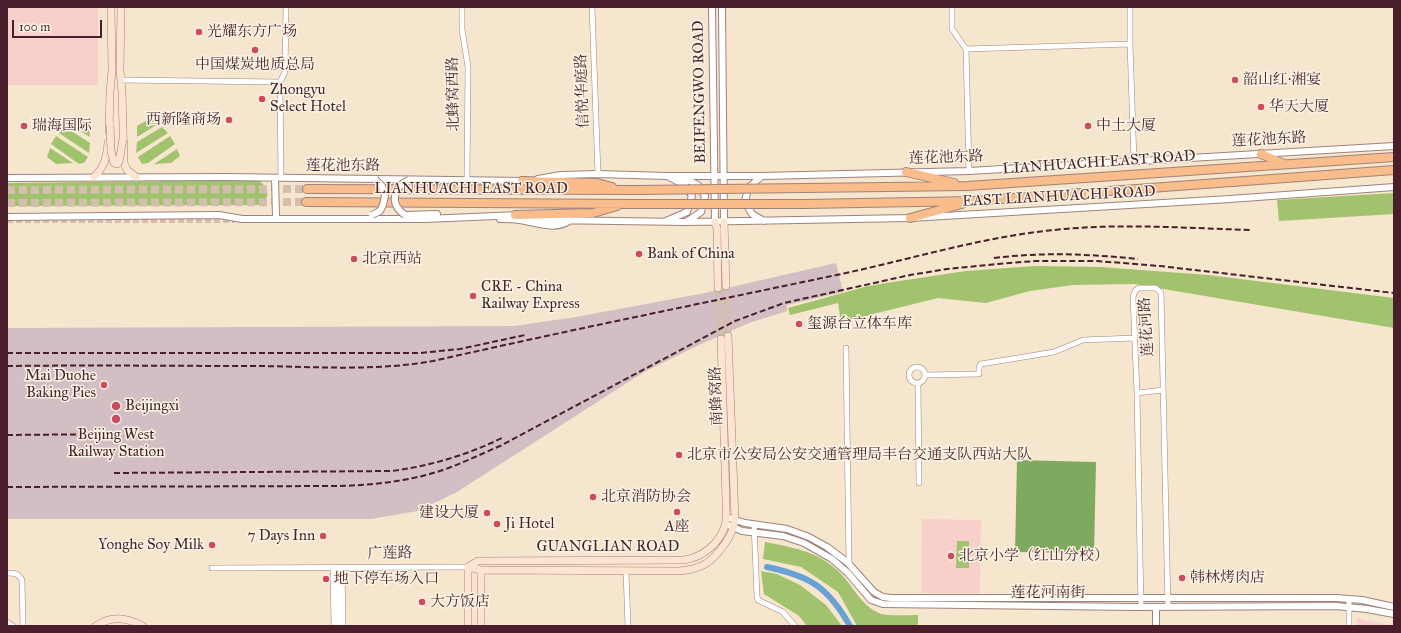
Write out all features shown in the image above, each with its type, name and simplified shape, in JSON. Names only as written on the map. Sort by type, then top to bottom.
[{"type":"highway","points":[[1260,154],[1286,165]]},
{"type":"highway","name":"LIANHUACHI EAST ROAD","points":[[307,189],[636,190],[967,186],[1286,165],[1394,156]]},
{"type":"highway","name":"LIANHUACHI EAST ROAD","points":[[306,202],[806,204],[974,201],[1393,171]]},
{"type":"highway","points":[[906,172],[967,186]]},
{"type":"highway","points":[[522,181],[597,183],[625,190]]},
{"type":"highway","points":[[910,218],[974,201]]},
{"type":"highway","points":[[515,215],[593,213],[626,204]]},
{"type":"main road","points":[[111,7],[112,71],[110,92],[110,125],[111,151],[114,163],[117,164],[119,162],[122,139]]},
{"type":"main road","points":[[120,7],[122,139],[124,163],[133,175]]},
{"type":"main road","points":[[94,177],[100,172],[105,164],[110,125]]},
{"type":"main road","points":[[715,222],[717,229],[718,288]]},
{"type":"main road","points":[[724,222],[726,286]]},
{"type":"main road","name":"南蜂窝路","points":[[728,336],[735,520],[734,528]]},
{"type":"main road","points":[[721,339],[726,520]]},
{"type":"main road","name":"GUANGLIAN ROAD","points":[[468,567],[478,561],[674,561],[693,559],[712,547],[722,533],[726,520]]},
{"type":"main road","points":[[468,626],[468,567],[481,570],[693,570],[705,565],[716,557],[730,538],[734,528]]},
{"type":"main road","points":[[481,570],[481,626]]},
{"type":"main road","points":[[96,626],[108,620],[121,618],[132,620],[143,626]]},
{"type":"street","points":[[276,216],[280,82],[285,72],[286,7]]},
{"type":"street","name":"北蜂窝西路","points":[[462,7],[462,29],[468,67],[467,180]]},
{"type":"street","name":"信悦华庭路","points":[[592,7],[598,174]]},
{"type":"street","name":"BEIFENGWO ROAD","points":[[712,7],[715,222]]},
{"type":"street","name":"BEIFENGWO ROAD","points":[[722,7],[724,222]]},
{"type":"street","points":[[952,7],[952,28],[966,49],[969,171]]},
{"type":"street","points":[[1130,7],[1134,162]]},
{"type":"street","points":[[966,49],[1130,44]]},
{"type":"street","points":[[121,80],[280,82]]},
{"type":"street","name":"莲花池东路","points":[[7,178],[133,175],[522,181],[562,175],[598,174],[762,176],[969,171],[1394,146]]},
{"type":"street","points":[[664,222],[687,212],[692,196],[684,185],[666,176]]},
{"type":"street","points":[[219,215],[242,219],[425,219],[515,215],[545,220],[686,222],[700,212],[705,196],[698,185],[679,176]]},
{"type":"street","points":[[762,176],[748,188],[745,202],[752,214],[766,222]]},
{"type":"street","points":[[372,215],[380,211],[384,205],[385,196],[382,186],[375,179]]},
{"type":"street","points":[[405,215],[397,207],[395,196],[401,183],[409,180]]},
{"type":"street","name":"EAST LIANHUACHI ROAD","points":[[686,222],[766,222],[910,218],[1223,200],[1394,187]]},
{"type":"street","points":[[7,217],[405,215],[477,213],[483,216]]},
{"type":"street","points":[[492,219],[519,220],[545,225],[562,225],[570,221]]},
{"type":"street","name":"莲花河路","points":[[1141,607],[1137,393],[1134,338],[1134,294],[1139,288],[1156,288],[1161,293],[1168,607]]},
{"type":"street","points":[[926,375],[979,374],[979,367],[981,364],[1054,352],[1083,340],[1134,338]]},
{"type":"street","points":[[846,348],[849,565]]},
{"type":"street","points":[[918,367],[924,369],[926,375],[923,382],[918,384],[909,378],[911,370],[918,367]]},
{"type":"street","points":[[918,384],[919,483]]},
{"type":"street","points":[[1137,393],[1163,390]]},
{"type":"street","name":"莲花河南街","points":[[726,520],[735,520],[787,529],[809,537],[827,547],[849,565],[874,592],[883,597],[1336,598],[1362,600],[1394,607]]},
{"type":"street","name":"莲花河南街","points":[[726,520],[734,528],[742,531],[793,538],[814,548],[838,565],[871,600],[883,604],[1141,607],[1336,606],[1367,609],[1394,614]]},
{"type":"street","points":[[754,524],[758,600],[783,612],[795,626]]},
{"type":"street","name":"广莲路","points":[[212,568],[468,567]]},
{"type":"street","points":[[334,626],[337,568]]},
{"type":"street","points":[[337,568],[339,626]]},
{"type":"street","points":[[337,568],[343,626]]},
{"type":"street","points":[[626,571],[628,626]]},
{"type":"street","points":[[7,574],[19,575],[22,580],[23,626]]},
{"type":"street","points":[[1349,599],[1349,626]]},
{"type":"street","points":[[1156,607],[1156,626]]},
{"type":"street","points":[[7,622],[13,626]]},
{"type":"shaded area","points":[[7,7],[98,7],[98,85],[7,85]]},
{"type":"shaded area","points":[[836,263],[843,292],[787,305],[787,311],[749,323],[699,345],[644,372],[457,492],[418,511],[371,519],[7,519],[7,328],[514,326],[576,317],[705,293]]},
{"type":"shaded area","name":"北京小学（红山分校）","points":[[922,519],[981,520],[980,593],[921,593]]},
{"type":"shaded area","points":[[1357,618],[1393,626],[1357,626]]},
{"type":"green space","points":[[77,118],[89,127],[90,137],[69,124]]},
{"type":"green space","points":[[151,118],[158,124],[137,137],[137,126]]},
{"type":"green space","points":[[65,127],[90,143],[89,153],[59,133]]},
{"type":"green space","points":[[162,127],[168,133],[136,153],[137,142]]},
{"type":"green space","points":[[56,136],[88,157],[84,163],[79,164],[51,144]]},
{"type":"green space","points":[[170,136],[175,144],[148,163],[142,164],[138,157]]},
{"type":"green space","points":[[50,148],[73,163],[56,164],[47,157]]},
{"type":"green space","points":[[177,149],[180,156],[171,163],[154,164]]},
{"type":"green space","points":[[258,180],[267,189],[267,196],[265,200],[258,205],[7,206],[7,183]]},
{"type":"green space","points":[[1394,193],[1394,214],[1279,221],[1277,200]]},
{"type":"green space","points":[[1035,266],[1101,267],[1208,275],[1394,298],[1394,328],[1134,284],[1073,285],[1030,291],[986,303],[938,298],[841,323],[838,303],[790,315],[788,308],[868,286],[966,271]]},
{"type":"green space","points":[[1017,460],[1096,462],[1094,553],[1015,552]]},
{"type":"green space","points":[[957,541],[969,541],[969,568],[956,568]]},
{"type":"green space","points":[[765,542],[794,548],[820,558],[842,575],[867,606],[884,615],[918,615],[918,626],[857,626],[838,592],[801,567],[763,559]]},
{"type":"green space","points":[[761,571],[777,574],[800,585],[826,605],[842,626],[807,626],[799,616],[764,594]]},
{"type":"waterway","points":[[767,567],[806,579],[816,585],[834,602],[850,626]]},
{"type":"tunnel","points":[[7,190],[307,189]]},
{"type":"tunnel","points":[[7,203],[306,202]]},
{"type":"tunnel","points":[[7,220],[235,220]]},
{"type":"tunnel","points":[[726,286],[728,336]]},
{"type":"tunnel","points":[[718,288],[721,339]]},
{"type":"railway","points":[[7,366],[261,366],[348,368],[412,364],[433,361],[846,273],[975,243],[1028,233],[1078,228],[1127,226],[1250,230]]},
{"type":"railway","points":[[994,258],[1066,254],[1138,259]]},
{"type":"railway","points":[[7,487],[340,486],[366,485],[418,477],[450,467],[500,446],[735,321],[784,303],[910,275],[947,269],[1035,261],[1097,261],[1160,266],[1394,293]]},
{"type":"railway","points":[[7,353],[420,353],[460,349],[525,335]]},
{"type":"railway","points":[[7,435],[120,434]]},
{"type":"railway","points":[[114,473],[392,471],[448,459],[475,450],[502,438]]},
{"type":"place","name":"光耀东方广场","points":[[199,32]]},
{"type":"place","name":"中国煤炭地质总局","points":[[255,50]]},
{"type":"place","name":"韶山红·湘宴","points":[[1235,80]]},
{"type":"place","name":"Zhongyu Select Hotel","points":[[262,99]]},
{"type":"place","name":"华天大厦","points":[[1261,107]]},
{"type":"place","name":"西新隆商场","points":[[229,120]]},
{"type":"place","name":"瑞海国际","points":[[24,126]]},
{"type":"place","name":"中土大厦","points":[[1088,126]]},
{"type":"place","name":"Bank of China","points":[[639,254]]},
{"type":"place","name":"北京西站","points":[[354,259]]},
{"type":"place","name":"CRE - China Railway Express","points":[[473,296]]},
{"type":"place","name":"玺源台立体车库","points":[[799,324]]},
{"type":"place","name":"Mai Duohe Baking Pies","points":[[104,385]]},
{"type":"place","name":"Beijingxi","points":[[116,406]]},
{"type":"place","name":"Beijing West Railway Station","points":[[116,419]]},
{"type":"place","name":"北京市公安局公安交通管理局丰台交通支队西站大队","points":[[679,455]]},
{"type":"place","name":"北京消防协会","points":[[593,497]]},
{"type":"place","name":"A座","points":[[677,512]]},
{"type":"place","name":"建设大厦","points":[[487,513]]},
{"type":"place","name":"Ji Hotel","points":[[497,524]]},
{"type":"place","name":"7 Days Inn","points":[[323,536]]},
{"type":"place","name":"Yonghe Soy Milk","points":[[212,545]]},
{"type":"place","name":"北京小学（红山分校）","points":[[951,556]]},
{"type":"place","name":"韩林烤肉店","points":[[1182,578]]},
{"type":"place","name":"地下停车场入口","points":[[326,579]]},
{"type":"place","name":"大方饭店","points":[[422,602]]}]
